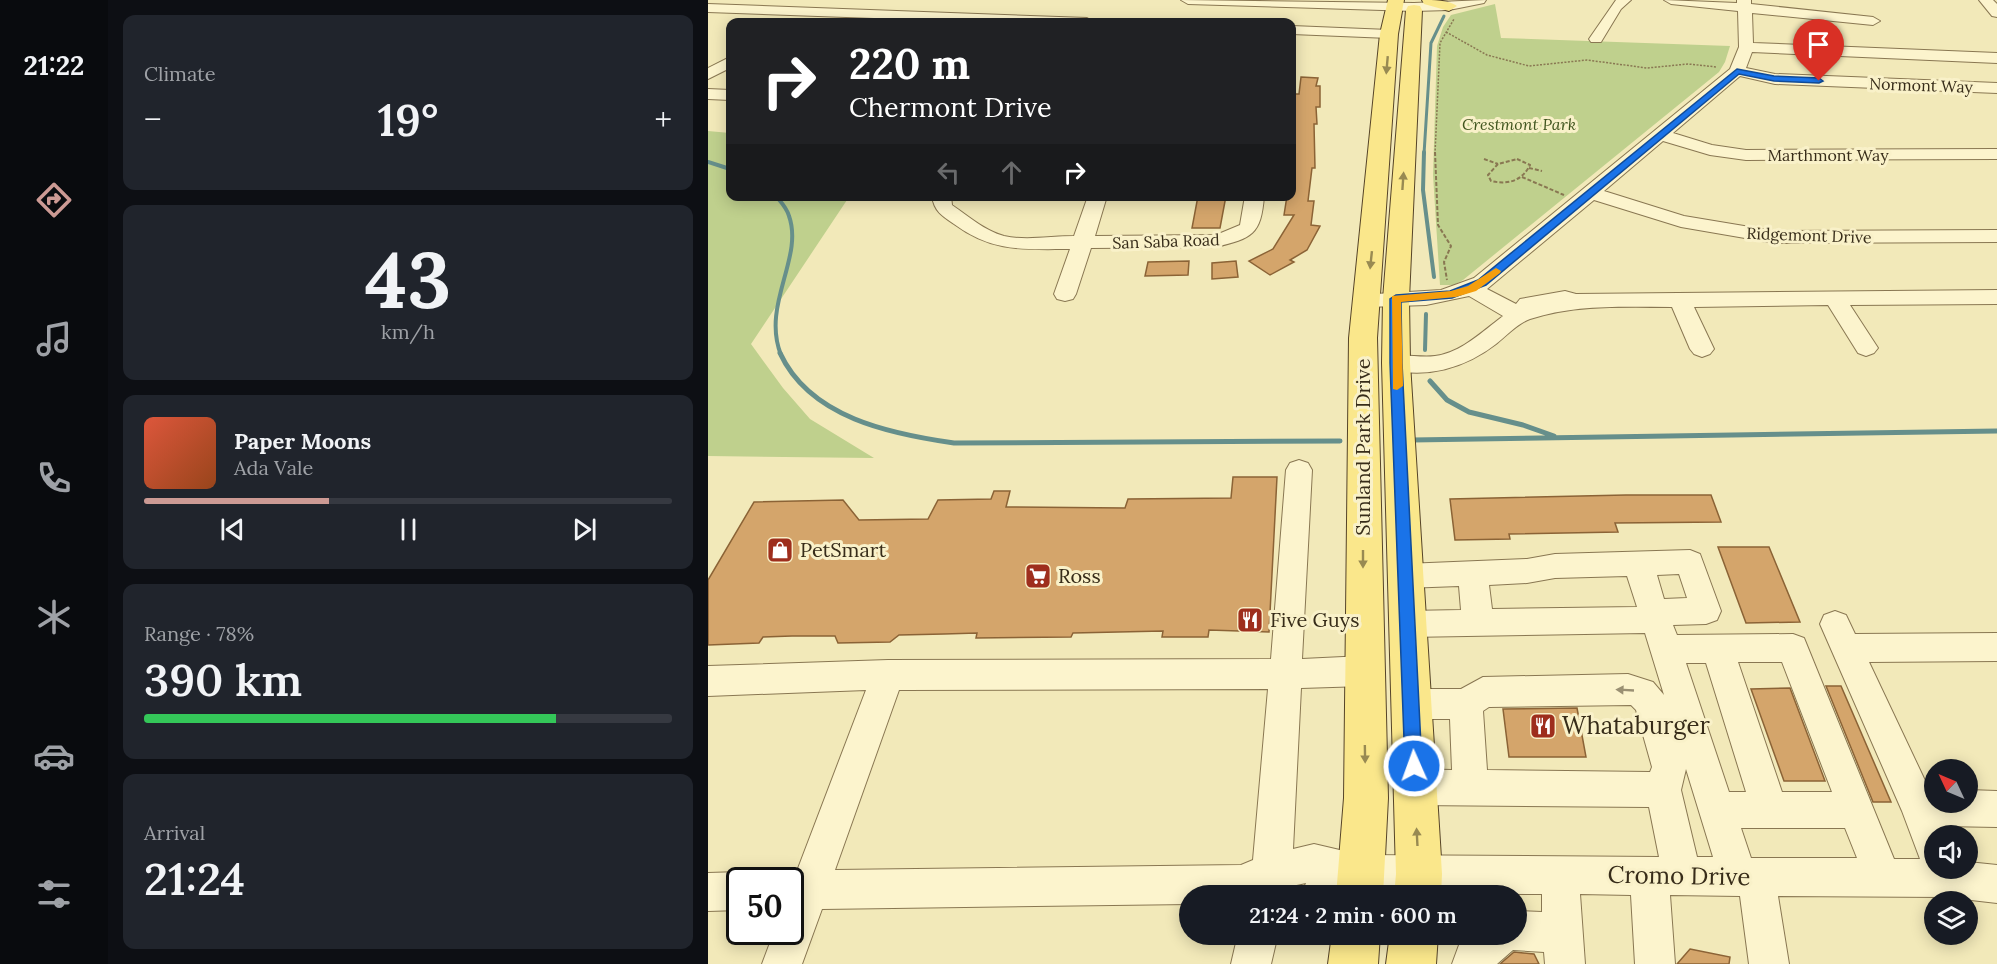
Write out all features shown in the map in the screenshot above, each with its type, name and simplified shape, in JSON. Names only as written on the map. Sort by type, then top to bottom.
[{"type":"main road","points":[[1406,8],[1453,11]]},
{"type":"main road","name":"Sunland Park Drive","points":[[1406,8],[1381,299],[1396,363],[1418,885]]},
{"type":"main road","name":"Sunland Park Drive","points":[[1360,885],[1366,798],[1363,338],[1381,299]]},
{"type":"main road","points":[[1353,964],[1355,945]]},
{"type":"main road","points":[[1412,964],[1413,945]]},
{"type":"street","points":[[708,7],[720,0]]},
{"type":"street","points":[[811,18],[844,0]]},
{"type":"street","points":[[1188,0],[1300,2],[1406,8]]},
{"type":"street","points":[[1453,11],[1479,0]]},
{"type":"street","points":[[1596,39],[1616,7],[1624,0]]},
{"type":"street","points":[[1671,0],[1744,4],[1873,21]]},
{"type":"street","points":[[1986,0],[1997,12]]},
{"type":"street","points":[[1295,18],[1300,2]]},
{"type":"street","points":[[1381,299],[1452,294],[1586,197],[1737,72],[1746,47],[1744,4]]},
{"type":"street","points":[[708,7],[951,18]]},
{"type":"street","points":[[1058,18],[1067,7]]},
{"type":"street","points":[[1296,28],[1406,8]]},
{"type":"street","points":[[1746,47],[1997,58]]},
{"type":"street","points":[[708,74],[726,64]]},
{"type":"street","name":"Normont Way","points":[[1737,72],[1774,79],[1997,88]]},
{"type":"street","points":[[708,94],[726,95]]},
{"type":"street","name":"Marthmont Way","points":[[1662,135],[1710,150],[1746,155],[1997,154]]},
{"type":"street","name":"Ridgemont Drive","points":[[1586,197],[1681,221],[1774,237],[1997,236]]},
{"type":"street","name":"San Saba Road","points":[[942,201],[943,207],[984,236],[996,241],[1083,242],[1216,241],[1234,237],[1246,231],[1251,225],[1254,201]]},
{"type":"street","points":[[1065,294],[1096,201]]},
{"type":"street","points":[[1461,288],[1519,315]]},
{"type":"street","points":[[1396,363],[1434,364],[1450,360],[1465,353],[1519,315],[1575,301],[1997,297]]},
{"type":"street","points":[[1835,299],[1866,348]]},
{"type":"street","points":[[1680,300],[1702,350]]},
{"type":"street","points":[[1261,885],[1274,848],[1299,470]]},
{"type":"street","points":[[1405,576],[1527,571],[1555,566],[1690,562],[1706,611],[1658,627]]},
{"type":"street","points":[[1638,563],[1717,810],[1747,877],[1768,964]]},
{"type":"street","points":[[1473,573],[1478,623]]},
{"type":"street","points":[[1408,624],[1478,623],[1658,627],[1718,649],[1793,648],[1883,878]]},
{"type":"street","points":[[1925,825],[1840,636],[1997,647]]},
{"type":"street","points":[[1718,649],[1770,810]]},
{"type":"street","points":[[708,681],[888,675],[1284,674],[1364,671]]},
{"type":"street","points":[[804,880],[888,675]]},
{"type":"street","points":[[1411,704],[1466,704],[1483,692],[1628,689],[1646,696],[1651,704],[1669,767],[1663,790],[1666,876],[1655,964]]},
{"type":"street","points":[[1466,704],[1471,788]]},
{"type":"street","points":[[1414,788],[1663,790]]},
{"type":"street","points":[[1919,807],[1997,809]]},
{"type":"street","points":[[1717,810],[1857,810]]},
{"type":"street","name":"Cromo Drive","points":[[1264,885],[1314,863],[1360,885]]},
{"type":"street","name":"Cromo Drive","points":[[1418,885],[1560,875],[1883,878],[1924,869]]},
{"type":"street","points":[[1527,937],[1559,953],[1560,875]]},
{"type":"street","name":"Cromo Drive","points":[[1978,878],[1997,884]]},
{"type":"street","name":"Cromo Drive","points":[[804,890],[1179,888]]},
{"type":"street","points":[[708,892],[726,891]]},
{"type":"street","points":[[782,964],[787,945]]},
{"type":"street","points":[[1251,964],[1255,945]]},
{"type":"street","points":[[1473,964],[1473,959],[1489,945]]},
{"type":"path","points":[[1453,11],[1440,43],[1438,57],[1434,172],[1438,225],[1451,246],[1444,254],[1443,262],[1461,288]]},
{"type":"path","points":[[1446,32],[1487,55],[1529,66],[1599,60],[1647,68],[1700,65],[1737,72]]},
{"type":"path","points":[[1484,159],[1498,164]]},
{"type":"path","points":[[1517,159],[1528,163],[1529,168],[1522,177],[1501,184],[1491,181],[1488,175],[1498,164],[1517,159]]},
{"type":"path","points":[[1529,168],[1542,171]]},
{"type":"path","points":[[1522,177],[1586,197]]},
{"type":"green space","name":"Crestmont Park","points":[[1495,4],[1501,38],[1730,46],[1719,72],[1463,280],[1454,285],[1440,285],[1433,175],[1437,46],[1443,27],[1451,15]]},
{"type":"green space","points":[[708,131],[726,133],[726,201],[846,201],[751,344],[783,388],[810,419],[874,458],[708,456]]},
{"type":"building","points":[[1301,77],[1318,78],[1316,86],[1320,86],[1320,107],[1316,107],[1315,168],[1312,168],[1308,201],[1314,201],[1311,225],[1320,226],[1307,250],[1290,260],[1294,262],[1270,275],[1249,261],[1273,249],[1294,215],[1284,215],[1286,201],[1296,201],[1296,94],[1299,94]]},
{"type":"building","points":[[1197,201],[1225,201],[1220,228],[1192,228]]},
{"type":"building","points":[[1189,261],[1188,275],[1145,276],[1148,262]]},
{"type":"building","points":[[1236,261],[1238,277],[1212,279],[1212,263]]},
{"type":"building","points":[[1233,477],[1277,477],[1269,632],[1209,630],[1208,637],[1162,637],[1163,631],[1073,633],[1071,637],[976,638],[977,633],[899,635],[890,642],[838,643],[835,636],[792,636],[763,637],[759,643],[708,645],[708,580],[754,502],[843,500],[859,520],[928,519],[938,500],[991,499],[994,491],[1010,491],[1006,507],[1125,508],[1128,499],[1231,498]]},
{"type":"building","points":[[1711,495],[1721,522],[1615,523],[1618,532],[1509,534],[1510,539],[1455,540],[1450,499]]},
{"type":"building","points":[[1718,547],[1769,547],[1800,622],[1746,623]]},
{"type":"building","points":[[1826,686],[1841,686],[1891,802],[1873,802]]},
{"type":"building","points":[[1790,688],[1825,781],[1784,781],[1751,689]]},
{"type":"building","name":"Whataburger","points":[[1577,708],[1586,757],[1509,757],[1503,709]]},
{"type":"building","points":[[1690,949],[1730,957],[1729,964],[1677,964]]},
{"type":"building","points":[[1514,952],[1534,954],[1539,964],[1500,964]]},
{"type":"waterway","points":[[1424,154],[1431,43],[1444,16]]},
{"type":"waterway","points":[[1424,152],[1423,190],[1434,277]]},
{"type":"waterway","points":[[708,162],[726,168]]},
{"type":"waterway","points":[[780,201],[788,213],[792,232],[788,265],[776,318],[776,336],[781,354]]},
{"type":"waterway","points":[[1425,350],[1426,314]]},
{"type":"waterway","points":[[781,354],[794,375],[811,393],[832,408],[879,428],[954,443],[1340,441]]},
{"type":"waterway","points":[[1430,381],[1447,400],[1469,412],[1523,425],[1554,436]]},
{"type":"waterway","points":[[1412,440],[1997,431]]},
{"type":"slow traffic","points":[[1397,386],[1396,299],[1452,294],[1472,289],[1496,271]]},
{"type":"place","name":"PetSmart","points":[[780,550]]},
{"type":"place","name":"Ross","points":[[1038,576]]},
{"type":"place","name":"Five Guys","points":[[1250,620]]},
{"type":"place","name":"Whataburger","points":[[1543,726]]},
{"type":"route","points":[[1414,766],[1396,363],[1396,299],[1452,294],[1472,289],[1482,283],[1737,72],[1774,79],[1819,81]]}]
